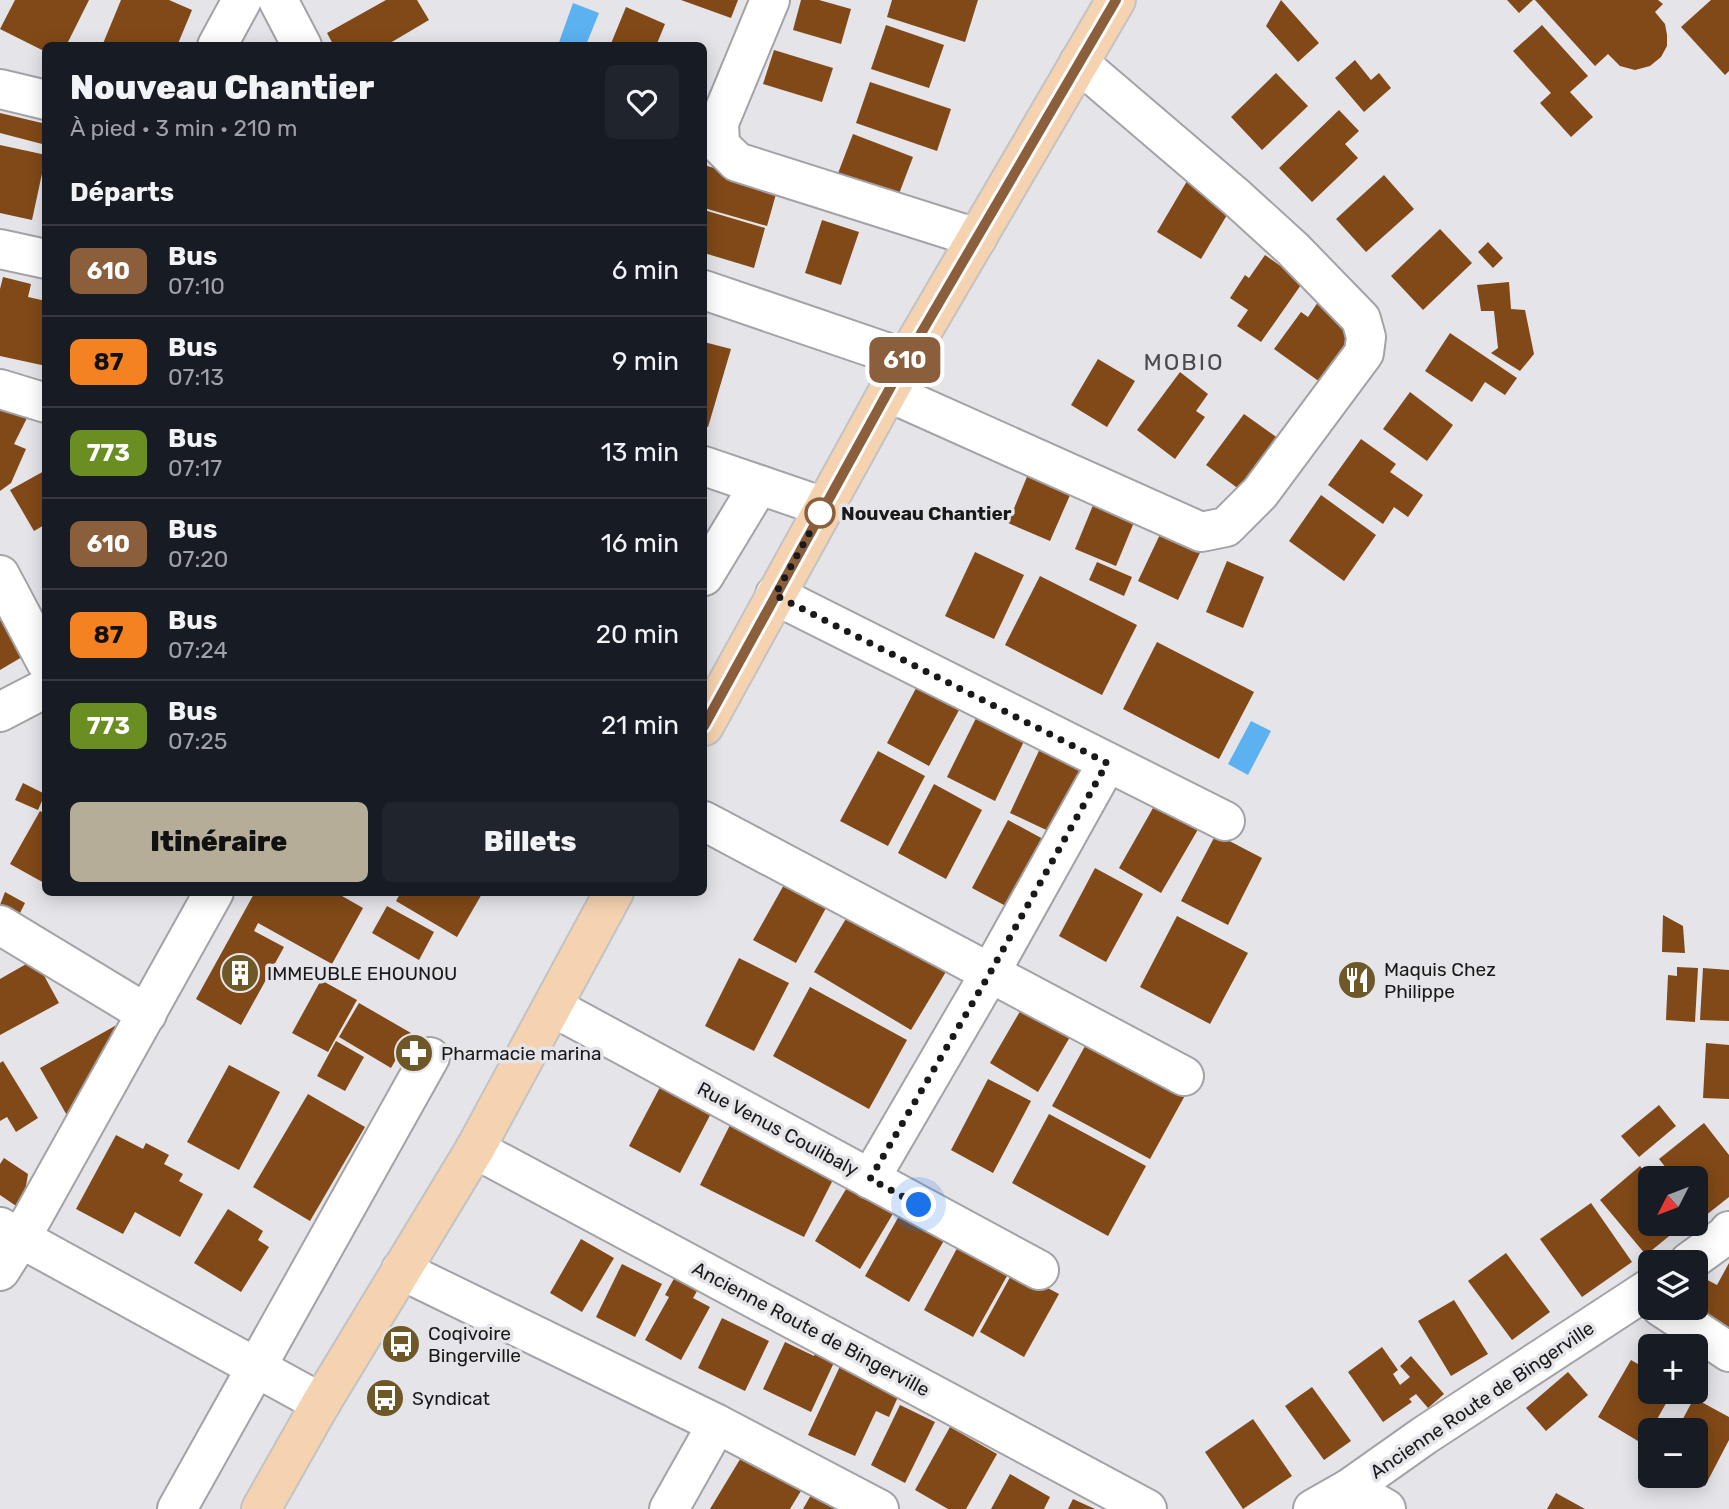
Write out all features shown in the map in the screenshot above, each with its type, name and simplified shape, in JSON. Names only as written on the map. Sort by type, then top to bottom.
[{"type":"main road","points":[[707,720],[897,376],[1116,0]]},
{"type":"main road","points":[[261,1509],[321,1403],[475,1149],[612,896]]},
{"type":"street","points":[[219,42],[242,0]]},
{"type":"street","points":[[278,0],[300,42]]},
{"type":"street","points":[[770,0],[719,123],[720,145],[737,162],[977,238]]},
{"type":"street","points":[[707,291],[897,376],[1200,533],[1226,527],[1260,493],[1364,353],[1366,337],[1361,319],[1293,249],[1237,198],[1079,63]]},
{"type":"street","points":[[0,89],[42,99]]},
{"type":"street","points":[[0,249],[42,258]]},
{"type":"street","points":[[0,389],[42,402]]},
{"type":"street","points":[[707,467],[824,507]]},
{"type":"street","points":[[707,571],[759,485]]},
{"type":"street","points":[[0,575],[42,654]]},
{"type":"street","points":[[775,595],[1225,821]]},
{"type":"street","points":[[0,712],[42,690]]},
{"type":"street","points":[[870,1179],[990,973],[1107,763]]},
{"type":"street","points":[[707,823],[1184,1076]]},
{"type":"street","points":[[0,1271],[11,1232],[147,1014],[212,896]]},
{"type":"street","points":[[3,931],[147,1014]]},
{"type":"street","name":"Rue Venus Coulibaly","points":[[553,1007],[1039,1270]]},
{"type":"street","points":[[177,1509],[430,1058]]},
{"type":"street","name":"Ancienne Route de Bingerville","points":[[475,1149],[1147,1509]]},
{"type":"street","points":[[1706,1250],[1729,1231]]},
{"type":"street","points":[[11,1232],[321,1403]]},
{"type":"street","points":[[401,1270],[717,1424],[880,1509]]},
{"type":"street","name":"Ancienne Route de Bingerville","points":[[1313,1509],[1350,1489],[1425,1435],[1638,1305]]},
{"type":"street","points":[[1684,1320],[1729,1352]]},
{"type":"street","points":[[669,1509],[717,1424]]},
{"type":"street","points":[[1350,1489],[1386,1509]]},
{"type":"water","points":[[573,3],[599,13],[587,42],[559,42]]},
{"type":"water","points":[[1251,721],[1271,731],[1248,775],[1228,764]]},
{"type":"building","points":[[15,0],[89,0],[68,42],[42,42],[42,50],[0,29]]},
{"type":"building","points":[[121,0],[169,0],[192,10],[179,42],[104,42]]},
{"type":"building","points":[[386,0],[417,0],[429,20],[392,42],[332,42],[327,33]]},
{"type":"building","points":[[681,0],[738,0],[731,18]]},
{"type":"building","points":[[801,0],[819,0],[851,9],[841,44],[793,30]]},
{"type":"building","points":[[892,0],[978,0],[965,42],[887,17]]},
{"type":"building","points":[[1281,0],[1319,43],[1298,62],[1266,26]]},
{"type":"building","points":[[1507,0],[1533,0],[1519,13]]},
{"type":"building","points":[[1535,0],[1658,0],[1663,4],[1655,12],[1665,24],[1667,46],[1661,57],[1650,66],[1635,70],[1620,66],[1608,54],[1595,66]]},
{"type":"building","points":[[1711,0],[1729,0],[1729,71],[1725,75],[1681,27]]},
{"type":"building","points":[[626,7],[665,24],[658,42],[612,42]]},
{"type":"building","points":[[886,25],[944,45],[929,88],[871,69]]},
{"type":"building","points":[[1542,25],[1588,76],[1570,92],[1593,117],[1571,137],[1540,103],[1551,93],[1513,51]]},
{"type":"building","points":[[774,50],[833,68],[822,102],[763,84]]},
{"type":"building","points":[[1355,60],[1371,80],[1379,73],[1391,88],[1364,112],[1335,78]]},
{"type":"building","points":[[1276,73],[1308,106],[1262,150],[1231,117]]},
{"type":"building","points":[[870,82],[951,109],[937,151],[856,123]]},
{"type":"building","points":[[1339,110],[1359,131],[1345,144],[1358,158],[1312,202],[1279,168]]},
{"type":"building","points":[[0,113],[42,123],[42,144],[0,133]]},
{"type":"building","points":[[853,134],[913,157],[897,199],[837,176]]},
{"type":"building","points":[[0,145],[42,154],[42,174],[32,220],[0,213]]},
{"type":"building","points":[[707,166],[778,187],[767,226],[707,209]]},
{"type":"building","points":[[1384,175],[1414,209],[1366,252],[1336,219]]},
{"type":"building","points":[[1190,176],[1234,203],[1201,259],[1157,232]]},
{"type":"building","points":[[707,211],[765,228],[754,268],[707,254]]},
{"type":"building","points":[[822,220],[859,232],[841,285],[805,273]]},
{"type":"building","points":[[1440,229],[1472,263],[1423,310],[1391,276]]},
{"type":"building","points":[[1488,242],[1503,258],[1493,268],[1478,252]]},
{"type":"building","points":[[1265,255],[1303,282],[1261,342],[1237,326],[1248,310],[1230,298],[1245,275],[1249,278]]},
{"type":"building","points":[[3,277],[31,284],[28,297],[42,300],[42,365],[0,356],[0,289]]},
{"type":"building","points":[[1509,282],[1511,309],[1525,310],[1534,354],[1520,371],[1491,353],[1498,348],[1494,311],[1481,311],[1477,285]]},
{"type":"building","points":[[1318,302],[1357,329],[1320,382],[1274,349],[1301,312],[1308,317]]},
{"type":"building","points":[[1450,333],[1517,378],[1505,395],[1485,382],[1472,402],[1425,371]]},
{"type":"building","points":[[707,343],[731,349],[707,427]]},
{"type":"building","points":[[1098,359],[1135,381],[1107,427],[1071,405]]},
{"type":"building","points":[[1180,372],[1208,394],[1196,411],[1205,417],[1175,459],[1137,430]]},
{"type":"building","points":[[1410,392],[1453,425],[1427,461],[1383,429]]},
{"type":"building","points":[[0,406],[28,416],[14,444],[26,449],[11,483],[0,491]]},
{"type":"building","points":[[1244,414],[1282,441],[1243,492],[1206,465]]},
{"type":"building","points":[[1361,439],[1396,464],[1390,472],[1423,495],[1408,517],[1394,507],[1383,524],[1328,485]]},
{"type":"building","points":[[1031,467],[1074,486],[1050,541],[1008,523]]},
{"type":"building","points":[[42,472],[42,526],[34,531],[10,490]]},
{"type":"building","points":[[1321,495],[1376,535],[1344,581],[1289,541]]},
{"type":"building","points":[[1096,498],[1137,515],[1116,566],[1075,549]]},
{"type":"building","points":[[1164,526],[1204,544],[1178,600],[1138,581]]},
{"type":"building","points":[[975,552],[1024,575],[994,639],[945,616]]},
{"type":"building","points":[[1227,561],[1264,577],[1243,628],[1206,612]]},
{"type":"building","points":[[1097,562],[1132,577],[1124,596],[1089,580]]},
{"type":"building","points":[[1040,576],[1137,625],[1102,695],[1005,645]]},
{"type":"building","points":[[0,619],[22,657],[0,670]]},
{"type":"building","points":[[1157,642],[1254,692],[1219,759],[1123,709]]},
{"type":"building","points":[[923,675],[966,697],[929,766],[887,743]]},
{"type":"building","points":[[982,706],[1030,729],[995,801],[947,777]]},
{"type":"building","points":[[1044,740],[1091,763],[1057,835],[1010,813]]},
{"type":"building","points":[[878,751],[925,776],[888,846],[840,821]]},
{"type":"building","points":[[23,783],[42,792],[38,810],[15,800]]},
{"type":"building","points":[[934,784],[982,810],[946,879],[898,853]]},
{"type":"building","points":[[1157,801],[1200,826],[1161,893],[1119,868]]},
{"type":"building","points":[[40,811],[42,812],[42,882],[10,864]]},
{"type":"building","points":[[1008,820],[1054,845],[1019,913],[972,888]]},
{"type":"building","points":[[1216,834],[1262,858],[1228,925],[1181,901]]},
{"type":"building","points":[[1095,868],[1143,894],[1106,962],[1059,936]]},
{"type":"building","points":[[790,874],[832,897],[796,963],[753,940]]},
{"type":"building","points":[[5,892],[25,903],[19,915],[0,905]]},
{"type":"building","points":[[253,896],[342,896],[363,908],[332,964],[258,923],[254,931],[284,947],[241,1025],[196,999]]},
{"type":"building","points":[[399,896],[481,896],[457,937],[396,901]]},
{"type":"building","points":[[387,906],[434,932],[419,960],[372,933]]},
{"type":"building","points":[[853,907],[950,965],[911,1030],[814,972]]},
{"type":"building","points":[[1663,915],[1683,926],[1685,953],[1662,952]]},
{"type":"building","points":[[1177,916],[1248,953],[1210,1024],[1140,987]]},
{"type":"building","points":[[739,958],[789,983],[754,1051],[705,1026]]},
{"type":"building","points":[[35,959],[59,1003],[0,1035],[0,979]]},
{"type":"building","points":[[1677,967],[1698,968],[1695,1022],[1666,1020],[1668,975],[1677,976]]},
{"type":"building","points":[[1703,968],[1729,970],[1729,1021],[1700,1020]]},
{"type":"building","points":[[321,980],[357,1000],[328,1052],[292,1033]]},
{"type":"building","points":[[810,987],[907,1040],[869,1109],[773,1056]]},
{"type":"building","points":[[1026,1001],[1074,1030],[1038,1092],[990,1063]]},
{"type":"building","points":[[359,1003],[411,1033],[391,1068],[339,1037]]},
{"type":"building","points":[[122,1022],[73,1126],[40,1068]]},
{"type":"building","points":[[1090,1037],[1188,1090],[1150,1159],[1052,1106]]},
{"type":"building","points":[[336,1041],[364,1057],[345,1091],[317,1076]]},
{"type":"building","points":[[1706,1043],[1729,1045],[1729,1099],[1703,1098]]},
{"type":"building","points":[[3,1061],[38,1118],[16,1132],[7,1117],[0,1121],[0,1063]]},
{"type":"building","points":[[229,1065],[280,1092],[239,1170],[187,1142]]},
{"type":"building","points":[[668,1072],[718,1100],[680,1173],[629,1146]]},
{"type":"building","points":[[988,1079],[1031,1101],[993,1173],[951,1150]]},
{"type":"building","points":[[308,1094],[365,1127],[310,1221],[253,1187]]},
{"type":"building","points":[[1659,1105],[1676,1126],[1639,1157],[1621,1136]]},
{"type":"building","points":[[737,1111],[841,1164],[804,1237],[700,1185]]},
{"type":"building","points":[[1049,1114],[1146,1166],[1108,1236],[1012,1183]]},
{"type":"building","points":[[1704,1123],[1729,1155],[1729,1197],[1708,1214],[1708,1166],[1665,1166],[1659,1159]]},
{"type":"building","points":[[116,1135],[143,1149],[146,1143],[169,1155],[164,1164],[183,1174],[179,1181],[203,1194],[180,1237],[135,1212],[123,1234],[76,1209]]},
{"type":"building","points":[[4,1158],[28,1174],[22,1210],[0,1195],[0,1164]]},
{"type":"building","points":[[1638,1168],[1638,1236],[1669,1236],[1652,1250],[1642,1250],[1600,1200]]},
{"type":"building","points":[[855,1174],[900,1202],[860,1269],[815,1241]]},
{"type":"building","points":[[907,1202],[951,1228],[909,1302],[865,1276]]},
{"type":"building","points":[[1591,1203],[1632,1262],[1582,1297],[1540,1239]]},
{"type":"building","points":[[228,1209],[263,1231],[258,1240],[269,1247],[241,1292],[194,1263]]},
{"type":"building","points":[[581,1239],[614,1258],[582,1312],[550,1293]]},
{"type":"building","points":[[962,1239],[1012,1267],[973,1337],[924,1310]]},
{"type":"building","points":[[1506,1253],[1550,1312],[1512,1340],[1468,1281]]},
{"type":"building","points":[[1729,1263],[1729,1337],[1708,1318],[1708,1280],[1717,1285]]},
{"type":"building","points":[[622,1264],[662,1284],[635,1337],[596,1317]]},
{"type":"building","points":[[1014,1270],[1059,1294],[1024,1357],[980,1332]]},
{"type":"building","points":[[677,1273],[700,1286],[693,1298],[710,1307],[681,1360],[645,1340],[669,1297],[665,1295]]},
{"type":"building","points":[[1454,1300],[1488,1354],[1451,1376],[1418,1321]]},
{"type":"building","points":[[722,1318],[769,1341],[745,1391],[698,1368]]},
{"type":"building","points":[[785,1342],[814,1356],[818,1347],[837,1356],[811,1412],[763,1389]]},
{"type":"building","points":[[1382,1347],[1398,1370],[1393,1374],[1400,1385],[1410,1377],[1400,1366],[1411,1356],[1444,1394],[1428,1408],[1416,1394],[1409,1399],[1412,1402],[1383,1422],[1348,1372]]},
{"type":"building","points":[[1631,1360],[1638,1364],[1638,1404],[1666,1404],[1658,1418],[1638,1418],[1638,1441],[1598,1417]]},
{"type":"building","points":[[842,1362],[901,1390],[889,1417],[876,1411],[855,1456],[808,1435]]},
{"type":"building","points":[[1568,1372],[1588,1395],[1546,1431],[1526,1408]]},
{"type":"building","points":[[1312,1387],[1351,1441],[1324,1460],[1285,1406]]},
{"type":"building","points":[[1691,1404],[1705,1404],[1729,1417],[1729,1440],[1708,1480],[1708,1418],[1683,1418]]},
{"type":"building","points":[[900,1405],[935,1422],[905,1483],[871,1465]]},
{"type":"building","points":[[1253,1419],[1292,1476],[1243,1509],[1205,1452]]},
{"type":"building","points":[[950,1427],[997,1454],[966,1509],[948,1509],[915,1490]]},
{"type":"building","points":[[745,1451],[804,1486],[790,1509],[710,1509]]},
{"type":"building","points":[[1010,1474],[1050,1497],[1044,1509],[991,1509]]},
{"type":"building","points":[[815,1488],[852,1509],[803,1509]]},
{"type":"building","points":[[1556,1493],[1585,1509],[1547,1509]]},
{"type":"building","points":[[1073,1499],[1095,1509],[1068,1509]]},
{"type":"bus line","name":"610","points":[[707,720],[906,359],[1116,0]]},
{"type":"place","name":"Nouveau Chantier","points":[[820,513]]},
{"type":"place","name":"IMMEUBLE EHOUNOU","points":[[240,973]]},
{"type":"place","name":"Maquis Chez Philippe","points":[[1357,980]]},
{"type":"place","name":"Pharmacie marina","points":[[414,1053]]},
{"type":"place","name":"Coqivoire Bingerville","points":[[401,1344]]},
{"type":"place","name":"Syndicat","points":[[385,1398]]},
{"type":"district","name":"MOBIO","points":[[1184,362]]},
{"type":"route","points":[[820,513],[824,507],[775,595],[1107,763],[990,973],[870,1179],[919,1205]]}]
